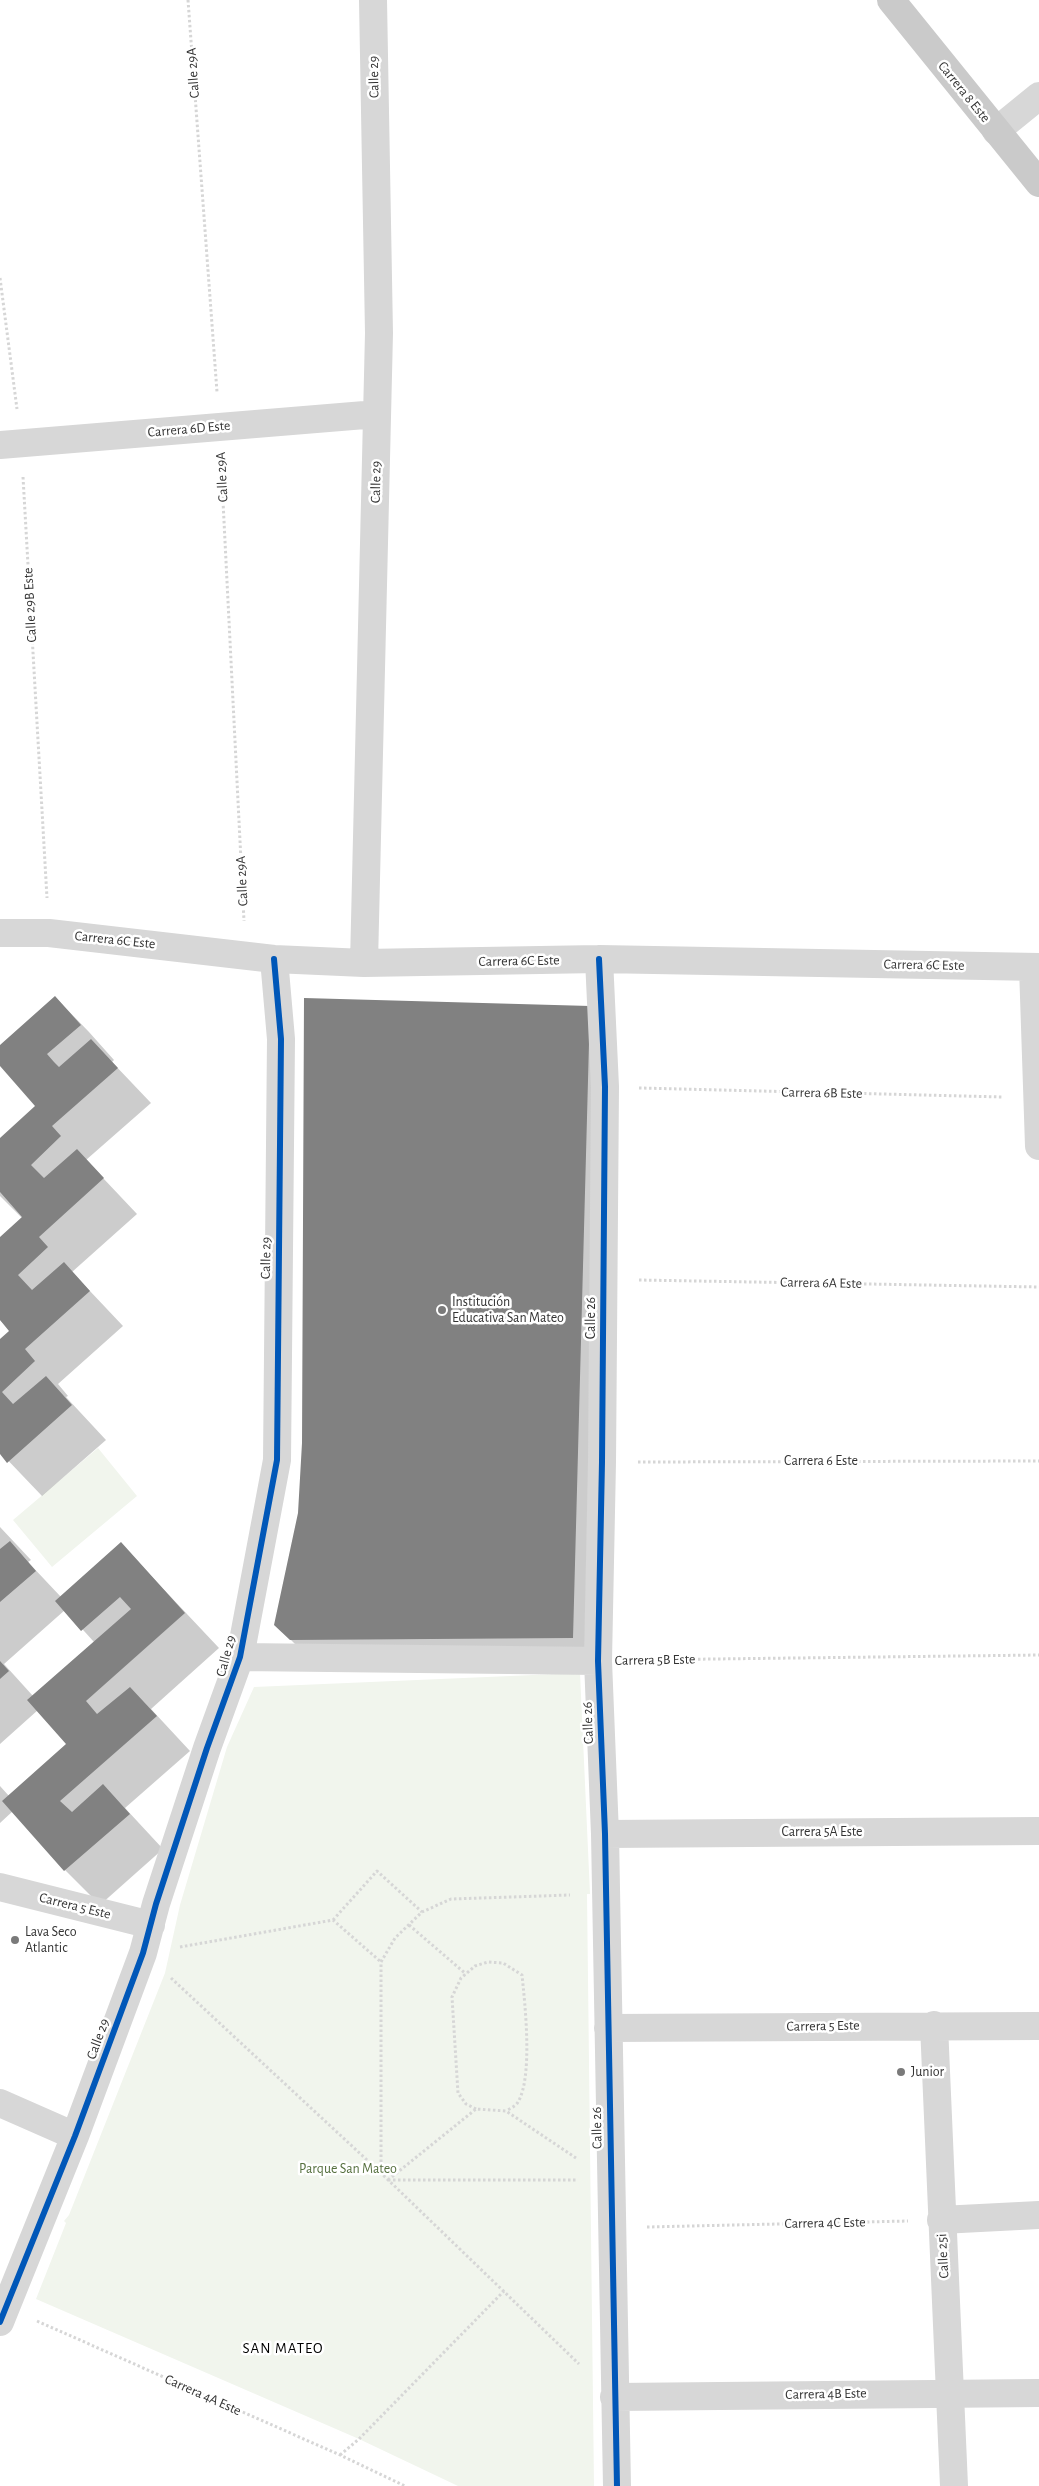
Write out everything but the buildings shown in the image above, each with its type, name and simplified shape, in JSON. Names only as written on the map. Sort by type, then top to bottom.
[{"type":"main road","name":"Carrera 8 Este","points":[[891,0],[1039,183]]},
{"type":"street","name":"Calle 29","points":[[364,963],[379,333],[373,0]]},
{"type":"street","points":[[996,131],[1039,96]]},
{"type":"street","name":"Carrera 6D Este","points":[[11,444],[377,414]]},
{"type":"street","name":"Carrera 6C Este","points":[[0,933],[49,933],[246,954],[274,959],[364,963],[599,960],[1036,967]]},
{"type":"street","name":"Calle 29","points":[[2,2313],[75,2136],[143,1953],[150,1925],[207,1748],[240,1657],[267,1458],[281,1039],[274,959]]},
{"type":"street","name":"Calle 26","points":[[599,960],[605,1087],[602,1462],[598,1661],[605,1834],[617,2486]]},
{"type":"street","points":[[1036,967],[1039,1146]]},
{"type":"street","name":"Carrera 5B Este","points":[[240,1657],[598,1661]]},
{"type":"street","name":"Carrera 5A Este","points":[[605,1834],[1039,1831]]},
{"type":"street","name":"Carrera 5 Este","points":[[0,1887],[150,1925]]},
{"type":"street","name":"Calle 25i","points":[[934,2025],[954,2486]]},
{"type":"street","name":"Carrera 5 Este","points":[[608,2028],[1039,2026]]},
{"type":"street","points":[[0,2103],[75,2136]]},
{"type":"street","points":[[941,2220],[1039,2215]]},
{"type":"street","name":"Carrera 4B Este","points":[[614,2397],[1039,2392]]},
{"type":"path","points":[[143,1953],[333,1920],[378,1870],[422,1912]]},
{"type":"path","points":[[381,2172],[381,1962],[395,1938],[422,1912],[451,1899],[606,1893]]},
{"type":"path","points":[[333,1920],[381,1962]]},
{"type":"path","points":[[409,1925],[466,1974]]},
{"type":"path","points":[[143,1953],[381,2172],[614,2397]]},
{"type":"path","points":[[506,2111],[517,2103],[523,2087],[528,2025],[522,1975],[503,1963],[488,1962],[475,1966],[461,1978],[452,1997],[458,2093],[466,2104],[476,2109],[506,2111],[610,2180]]},
{"type":"path","points":[[388,2180],[476,2109]]},
{"type":"path","points":[[388,2180],[610,2180]]},
{"type":"path","points":[[340,2455],[504,2291]]},
{"type":"green space","points":[[98,1448],[137,1496],[52,1567],[13,1520]]},
{"type":"green space","name":"Parque San Mateo","points":[[580,1673],[590,1894],[587,1894],[594,2486],[458,2486],[359,2439],[36,2299],[66,2223],[64,2221],[69,2215],[165,1973],[180,1905],[227,1747],[254,1687]]},
{"type":"cycle path","points":[[0,2322],[75,2136],[143,1953],[156,1904],[207,1748],[240,1657],[277,1460],[281,1039],[274,959]]},
{"type":"cycle path","points":[[599,959],[605,1087],[602,1462],[598,1661],[605,1834],[617,2486]]},
{"type":"place","name":"Institución Educativa San Mateo","points":[[442,1310]]},
{"type":"place","name":"Lava Seco Atlantic","points":[[15,1940]]},
{"type":"place","name":"Junior","points":[[901,2072]]},
{"type":"district","name":"SAN MATEO","points":[[283,2348]]}]
